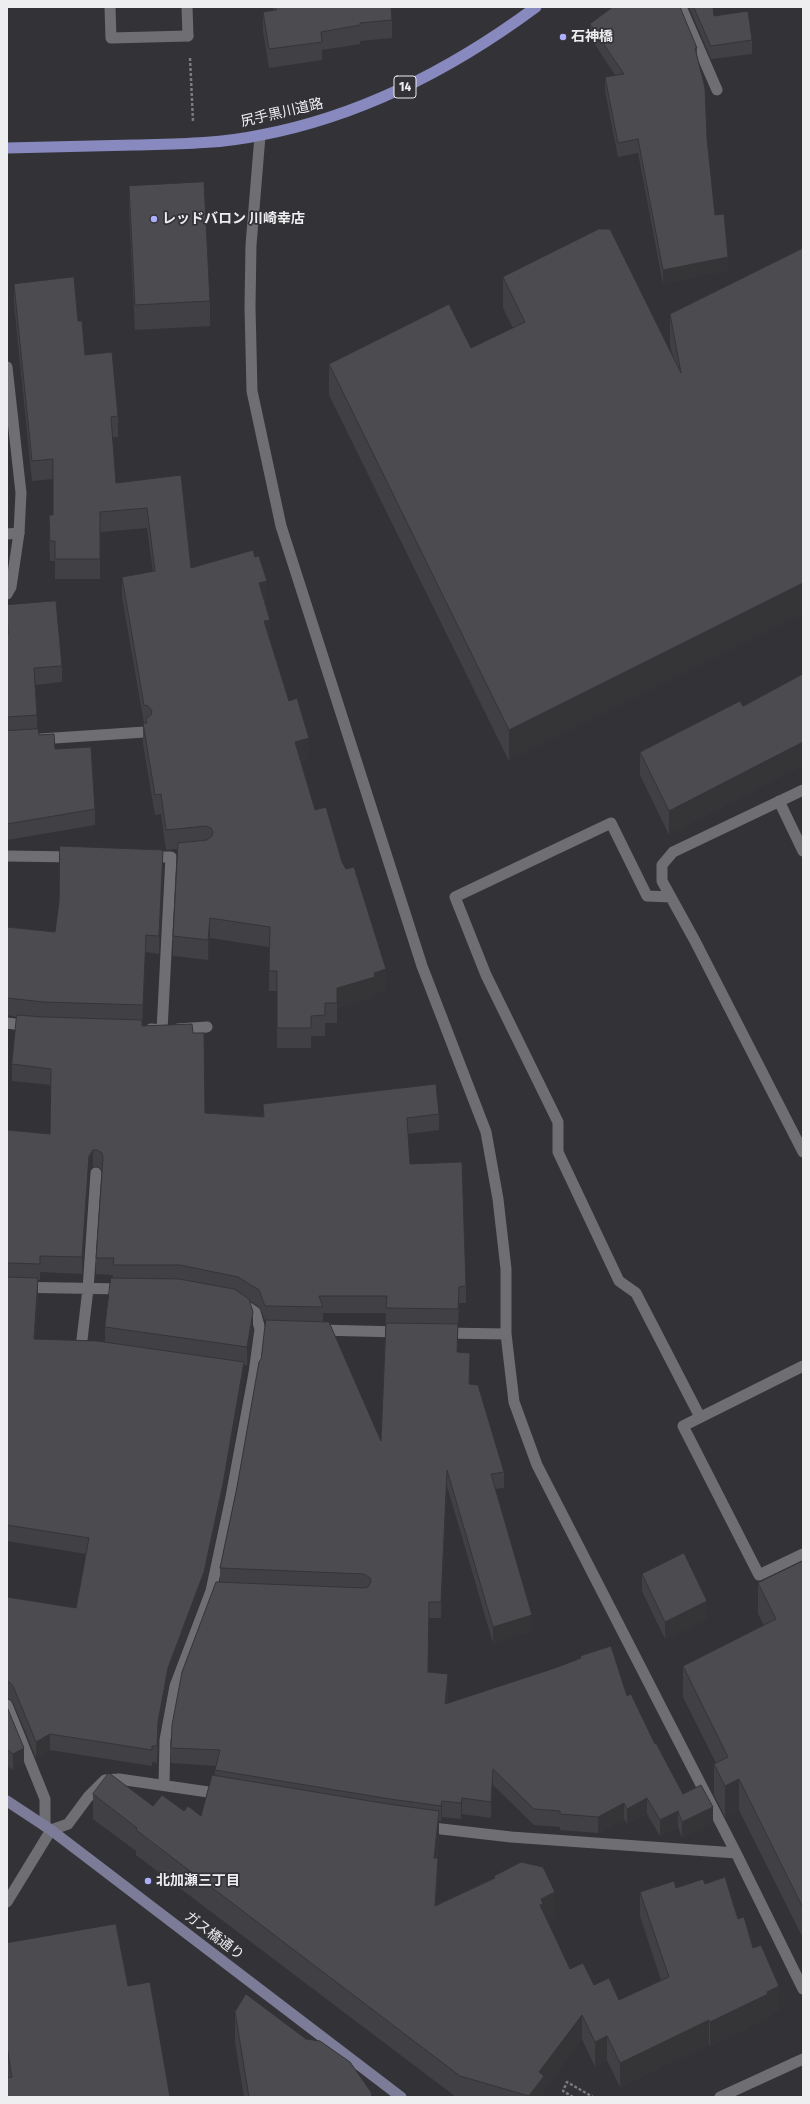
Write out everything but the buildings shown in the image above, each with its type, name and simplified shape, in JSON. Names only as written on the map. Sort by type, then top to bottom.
[{"type":"main road","name":"尻手黒川道路","points":[[7,148],[194,144],[260,136],[317,122],[402,89],[502,32],[536,7]]},
{"type":"main road","name":"ガス橋通り","points":[[7,1801],[48,1828],[401,2097]]},
{"type":"street","points":[[110,7],[111,38],[188,36],[187,7]]},
{"type":"street","points":[[681,7],[717,90]]},
{"type":"street","points":[[260,136],[251,245],[250,307],[252,391],[281,526],[422,966],[486,1132],[498,1199],[506,1269],[506,1334],[514,1402],[537,1465],[736,1853],[803,1989]]},
{"type":"street","points":[[7,367],[9,400],[21,493],[19,533],[11,587],[7,594]]},
{"type":"street","points":[[7,534],[19,533]]},
{"type":"street","points":[[30,740],[145,732]]},
{"type":"street","points":[[803,790],[673,852],[662,865],[662,881],[696,941],[803,1152]]},
{"type":"street","points":[[779,801],[803,851]]},
{"type":"street","points":[[671,897],[647,896],[611,823],[455,897],[486,975],[558,1122],[558,1152],[619,1281],[636,1293],[700,1417]]},
{"type":"street","points":[[140,857],[171,857],[185,855]]},
{"type":"street","points":[[7,856],[85,857]]},
{"type":"street","points":[[162,1030],[171,857]]},
{"type":"street","points":[[7,1023],[44,1027]]},
{"type":"street","points":[[139,1029],[162,1030],[207,1027]]},
{"type":"street","points":[[96,1173],[88,1289],[82,1348],[97,1350]]},
{"type":"street","points":[[7,1287],[134,1289]]},
{"type":"street","points":[[164,1784],[165,1740],[175,1686],[215,1592],[250,1372],[260,1329],[255,1312],[237,1300],[230,1298]]},
{"type":"street","points":[[260,1329],[274,1329]]},
{"type":"street","points":[[309,1330],[413,1332]]},
{"type":"street","points":[[429,1332],[506,1334]]},
{"type":"street","points":[[803,1366],[683,1426],[759,1575],[803,1554]]},
{"type":"street","points":[[7,1705],[44,1799],[48,1828],[7,1902]]},
{"type":"street","points":[[48,1828],[68,1824],[88,1797],[105,1780],[119,1779],[164,1784],[234,1796]]},
{"type":"street","points":[[412,1825],[511,1837],[736,1853]]},
{"type":"street","points":[[720,2097],[803,2059]]},
{"type":"path","points":[[188,36],[194,144]]},
{"type":"path","points":[[573,2097],[563,2091],[567,2082],[593,2097]]},
{"type":"place","name":"石神橋","points":[[563,37]]},
{"type":"place","name":"レッドバロン 川崎幸店","points":[[154,219]]},
{"type":"place","name":"北加瀬三丁目","points":[[148,1881]]}]
